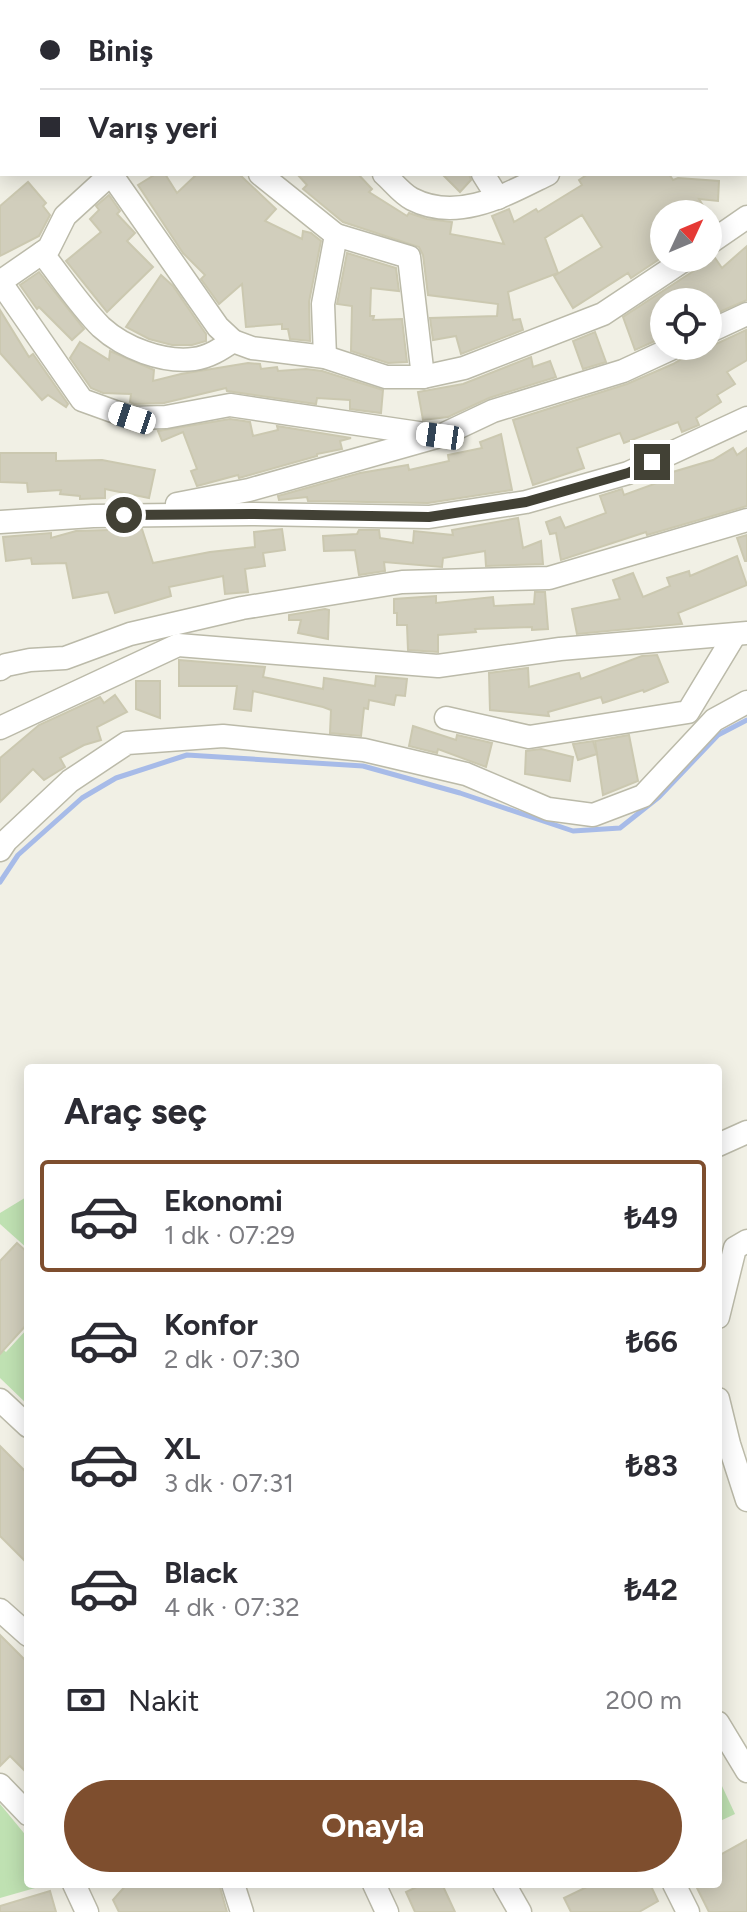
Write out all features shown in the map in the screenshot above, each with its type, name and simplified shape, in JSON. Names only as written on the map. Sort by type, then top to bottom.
[{"type":"street","points":[[109,176],[65,216],[49,248],[1,282],[82,400],[132,418],[166,417],[230,405],[440,436]]},
{"type":"street","points":[[112,176],[218,327],[233,341],[252,348],[325,357],[386,377],[423,377],[464,368],[603,314],[666,272]]},
{"type":"street","points":[[262,176],[336,235],[409,257],[423,377]]},
{"type":"street","points":[[386,176],[412,199],[452,211],[498,198],[544,176]]},
{"type":"street","points":[[484,176],[498,198]]},
{"type":"street","points":[[722,234],[747,217]]},
{"type":"street","points":[[325,357],[323,304],[336,235]]},
{"type":"street","points":[[42,253],[102,327],[124,343],[151,355],[194,359],[214,353],[233,341]]},
{"type":"street","points":[[722,326],[747,314]]},
{"type":"street","points":[[93,516],[249,490],[440,436],[493,411],[623,371],[650,358]]},
{"type":"street","points":[[0,522],[93,516],[251,514],[429,517],[526,502],[628,473],[747,418]]},
{"type":"street","points":[[0,669],[30,660],[65,658],[130,634],[242,608],[402,582],[549,578],[747,520]]},
{"type":"street","points":[[446,718],[529,737],[688,712],[740,635]]},
{"type":"street","points":[[0,728],[178,645],[438,666],[560,649],[740,635]]},
{"type":"street","points":[[0,850],[70,781],[127,743],[223,736],[364,750],[466,774],[548,809],[593,815],[643,796],[714,720],[747,702]]},
{"type":"street","points":[[722,1143],[747,1132]]},
{"type":"street","points":[[722,1301],[735,1248],[747,1241]]},
{"type":"street","points":[[0,1400],[24,1422]]},
{"type":"street","points":[[722,1415],[747,1500]]},
{"type":"street","points":[[0,1610],[24,1631]]},
{"type":"street","points":[[722,1730],[747,1771]]},
{"type":"street","points":[[0,1785],[24,1810]]},
{"type":"street","points":[[76,1888],[87,1912]]},
{"type":"street","points":[[235,1888],[244,1912]]},
{"type":"street","points":[[244,1912],[245,1888]]},
{"type":"street","points":[[376,1888],[387,1912]]},
{"type":"street","points":[[506,1888],[520,1912]]},
{"type":"street","points":[[676,1888],[688,1912]]},
{"type":"green space","points":[[24,1198],[24,1245],[0,1224],[0,1213]]},
{"type":"green space","points":[[24,1332],[24,1401],[0,1378],[0,1347],[6,1352]]},
{"type":"green space","points":[[722,1786],[735,1814],[722,1820]]},
{"type":"green space","points":[[0,1804],[24,1833],[24,1888],[35,1888],[0,1898]]},
{"type":"building","points":[[153,176],[166,176],[177,193],[195,176],[241,176],[276,209],[265,221],[302,239],[303,231],[321,241],[309,302],[310,341],[290,339],[288,329],[282,329],[282,324],[246,327],[242,284],[219,304],[201,279],[205,275],[183,253],[138,185]]},
{"type":"building","points":[[299,176],[360,176],[372,189],[369,192],[407,216],[409,213],[452,222],[450,234],[504,244],[492,216],[509,209],[514,222],[536,209],[538,212],[582,185],[579,180],[585,176],[670,176],[673,180],[719,181],[718,200],[650,200],[650,265],[631,278],[628,273],[573,308],[554,276],[602,247],[582,215],[545,238],[558,273],[508,292],[513,320],[520,319],[523,330],[461,354],[456,336],[433,340],[430,318],[497,316],[498,304],[428,295],[423,255],[419,247],[343,222],[303,189],[307,185]]},
{"type":"building","points":[[444,176],[470,176],[471,180],[460,192]]},
{"type":"building","points":[[28,182],[46,203],[43,206],[50,215],[39,236],[0,256],[0,206]]},
{"type":"building","points":[[109,195],[120,211],[117,214],[135,233],[127,241],[153,267],[107,312],[66,261],[101,232],[90,219],[99,210],[96,206]]},
{"type":"building","points":[[747,246],[747,300],[722,311],[722,288],[667,288],[692,272],[722,272],[722,268]]},
{"type":"building","points":[[347,253],[396,268],[399,291],[371,288],[370,316],[374,316],[373,320],[402,319],[407,362],[388,363],[351,351],[352,306],[337,304]]},
{"type":"building","points":[[39,272],[84,329],[72,340],[39,307],[37,309],[20,285]]},
{"type":"building","points":[[161,275],[173,286],[206,334],[206,341],[172,345],[149,339],[126,327]]},
{"type":"building","points":[[650,299],[650,343],[635,350],[623,317]]},
{"type":"building","points":[[0,310],[29,357],[33,354],[68,404],[66,407],[48,395],[42,400],[0,353]]},
{"type":"building","points":[[746,330],[747,360],[727,372],[735,384],[717,395],[721,402],[696,418],[699,425],[682,432],[678,422],[624,443],[620,433],[577,448],[584,468],[533,485],[513,420],[627,384],[680,360],[722,360],[722,341]]},
{"type":"building","points":[[595,332],[606,362],[583,369],[573,341]]},
{"type":"building","points":[[80,342],[109,360],[110,351],[154,370],[153,381],[248,363],[260,364],[261,369],[277,367],[278,371],[322,371],[383,390],[381,413],[350,409],[350,400],[317,398],[316,404],[227,391],[226,388],[164,403],[134,404],[130,402],[131,394],[103,393],[91,388],[70,358]]},
{"type":"building","points":[[531,357],[533,367],[550,361],[556,377],[489,398],[448,417],[423,420],[418,392],[463,384]]},
{"type":"building","points":[[230,419],[250,422],[253,436],[278,430],[277,426],[351,438],[340,441],[342,449],[239,478],[238,475],[197,486],[191,471],[197,469],[183,432],[162,441],[158,431]]},
{"type":"building","points":[[501,434],[512,490],[428,503],[308,501],[307,497],[279,500],[278,496],[360,473],[408,465],[409,470],[449,461],[448,455],[482,448],[480,442]]},
{"type":"building","points":[[733,448],[737,455],[747,448],[747,506],[647,535],[646,532],[561,560],[556,533],[550,534],[546,522],[560,517],[565,528],[606,513],[600,496],[622,489],[624,495],[668,479],[666,474],[713,460]]},
{"type":"building","points":[[0,453],[56,453],[56,461],[102,460],[155,470],[149,498],[105,489],[105,498],[80,499],[80,496],[60,494],[61,490],[28,492],[27,483],[0,482]]},
{"type":"building","points":[[518,518],[523,548],[541,541],[543,564],[486,566],[485,551],[443,558],[442,567],[384,562],[385,571],[359,575],[355,550],[324,551],[323,536],[379,530],[380,538],[413,543],[414,531],[453,535],[452,530]]},
{"type":"building","points":[[142,529],[153,563],[255,547],[254,532],[282,529],[285,550],[263,553],[265,566],[245,569],[248,592],[225,594],[223,576],[169,587],[171,596],[115,613],[108,592],[73,598],[66,563],[32,564],[31,558],[6,561],[3,537],[51,533],[51,538],[76,531]]},
{"type":"building","points":[[747,535],[747,561],[745,561],[737,538]]},
{"type":"building","points":[[737,556],[747,585],[678,613],[682,624],[577,634],[572,609],[620,599],[613,580],[633,573],[643,597],[670,586],[667,578],[689,571],[690,576]]},
{"type":"building","points":[[535,592],[545,592],[548,629],[475,629],[476,632],[438,635],[438,652],[408,650],[407,625],[397,625],[397,613],[394,613],[394,599],[436,596],[436,603],[493,597],[494,606],[534,604]]},
{"type":"building","points":[[329,610],[328,639],[298,633],[301,620],[289,620],[289,615]]},
{"type":"building","points":[[657,655],[668,682],[644,692],[603,703],[601,697],[548,712],[549,716],[490,710],[489,673],[528,668],[529,687],[579,673],[581,679],[642,656]]},
{"type":"building","points":[[179,660],[265,667],[263,677],[323,689],[324,678],[375,686],[376,676],[407,679],[405,696],[396,695],[394,705],[369,700],[368,709],[364,708],[361,736],[330,733],[331,710],[323,707],[253,691],[251,711],[234,709],[237,686],[179,686]]},
{"type":"building","points":[[136,681],[160,681],[160,718],[136,709]]},
{"type":"building","points":[[115,695],[127,712],[97,727],[101,740],[60,758],[65,767],[44,780],[33,769],[0,802],[0,758],[39,725],[100,697],[104,703]]},
{"type":"building","points":[[413,726],[456,740],[457,735],[492,743],[486,767],[438,749],[437,753],[409,746]]},
{"type":"building","points":[[629,735],[638,781],[603,795],[595,741]]},
{"type":"building","points":[[593,741],[597,754],[578,760],[573,744]]},
{"type":"building","points":[[541,749],[573,757],[570,781],[525,774],[526,751]]},
{"type":"building","points":[[17,1243],[24,1249],[24,1327],[0,1354],[0,1261]]},
{"type":"building","points":[[0,1446],[24,1470],[24,1560],[0,1536]]},
{"type":"building","points":[[0,1635],[24,1659],[24,1770],[10,1756],[0,1766]]},
{"type":"building","points":[[747,1840],[747,1912],[709,1912],[697,1888],[722,1888],[722,1854]]},
{"type":"building","points":[[124,1888],[220,1888],[227,1912],[119,1912],[113,1900]]},
{"type":"building","points":[[414,1888],[444,1888],[455,1912],[415,1912],[406,1892]]},
{"type":"building","points":[[585,1888],[652,1888],[658,1901],[639,1912],[571,1912],[564,1898]]},
{"type":"building","points":[[50,1891],[56,1912],[0,1912],[0,1906]]},
{"type":"waterway","points":[[0,882],[18,855],[82,798],[116,778],[187,755],[363,766],[460,793],[573,831],[620,828],[659,797],[718,735],[747,720]]},
{"type":"route","points":[[124,515],[429,517],[526,502],[628,473],[652,462]]}]
